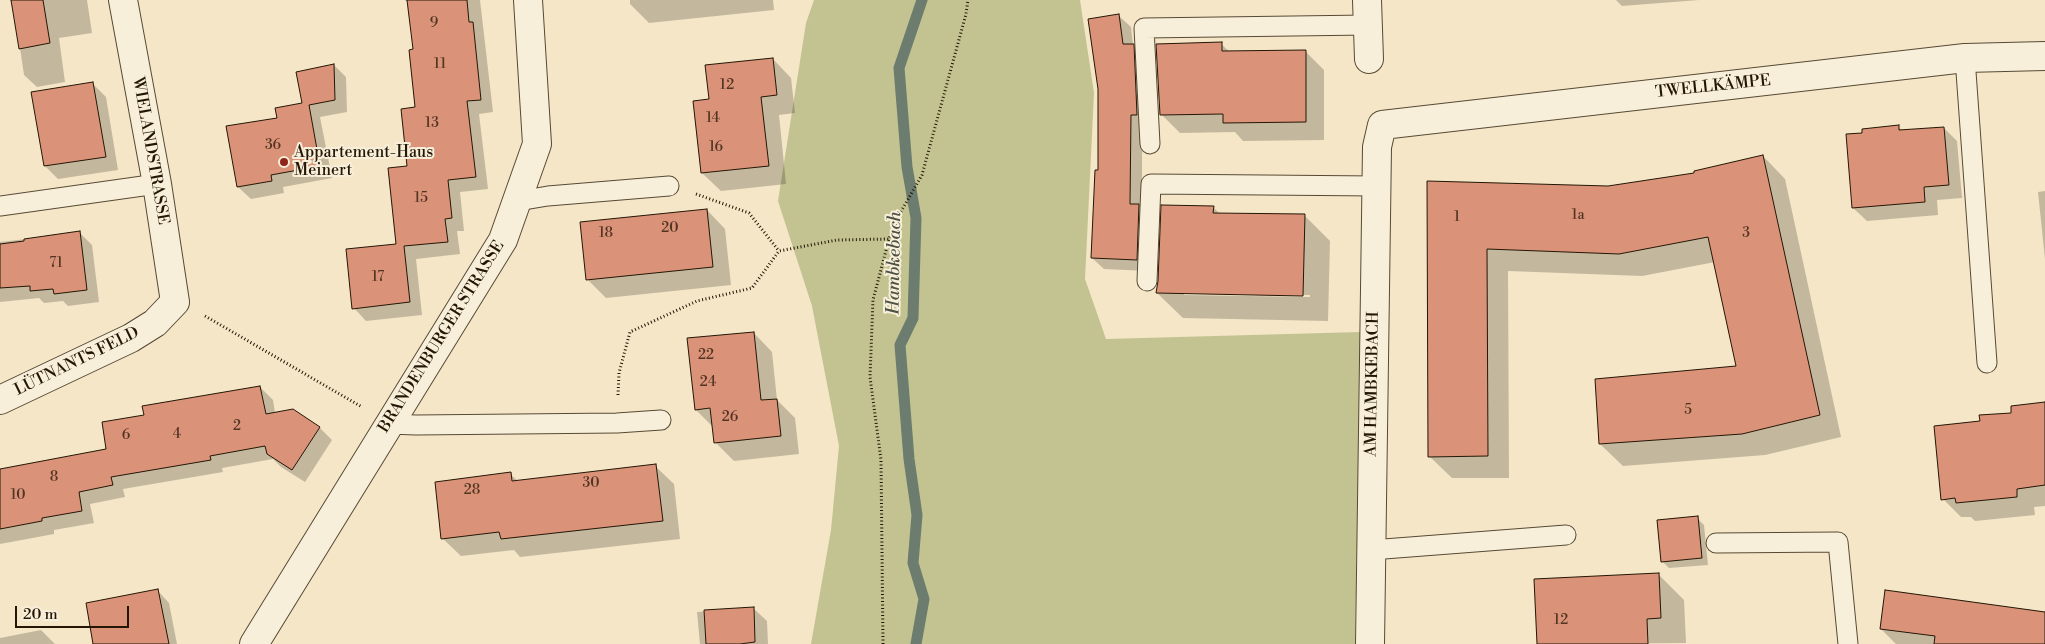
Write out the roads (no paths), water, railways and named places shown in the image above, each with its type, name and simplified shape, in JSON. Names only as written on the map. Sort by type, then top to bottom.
[{"type":"street","name":"WIELANDSTRASSE","points":[[123,0],[157,184],[175,302]]},
{"type":"street","name":"BRANDENBURGER STRASSE","points":[[254,644],[503,240],[537,144],[528,0]]},
{"type":"street","points":[[1368,13],[1369,59]]},
{"type":"street","name":"TWELLKÄMPE","points":[[1382,125],[1965,58],[2045,56]]},
{"type":"street","name":"AM HAMBKEBACH","points":[[1370,644],[1376,186],[1377,147],[1382,125]]},
{"type":"street","name":"LÜTNANTS FELD","points":[[0,400],[131,338],[155,323],[175,302]]},
{"type":"lane","points":[[1150,144],[1144,28],[1368,13]]},
{"type":"lane","points":[[1965,58],[1987,363]]},
{"type":"lane","points":[[0,206],[157,184]]},
{"type":"lane","points":[[1147,281],[1152,184],[1376,186]]},
{"type":"lane","points":[[518,201],[548,196],[669,186]]},
{"type":"lane","points":[[389,424],[617,423],[661,420]]},
{"type":"lane","points":[[1371,550],[1566,535]]},
{"type":"lane","points":[[1716,543],[1838,542],[1848,644]]},
{"type":"waterway","name":"Hambkebach","points":[[916,644],[924,599],[913,563],[917,515],[909,459],[900,345],[913,318],[916,218],[907,167],[899,68],[922,0]]},
{"type":"place","name":"Appartement-Haus Meinert","points":[[284,162]]}]
